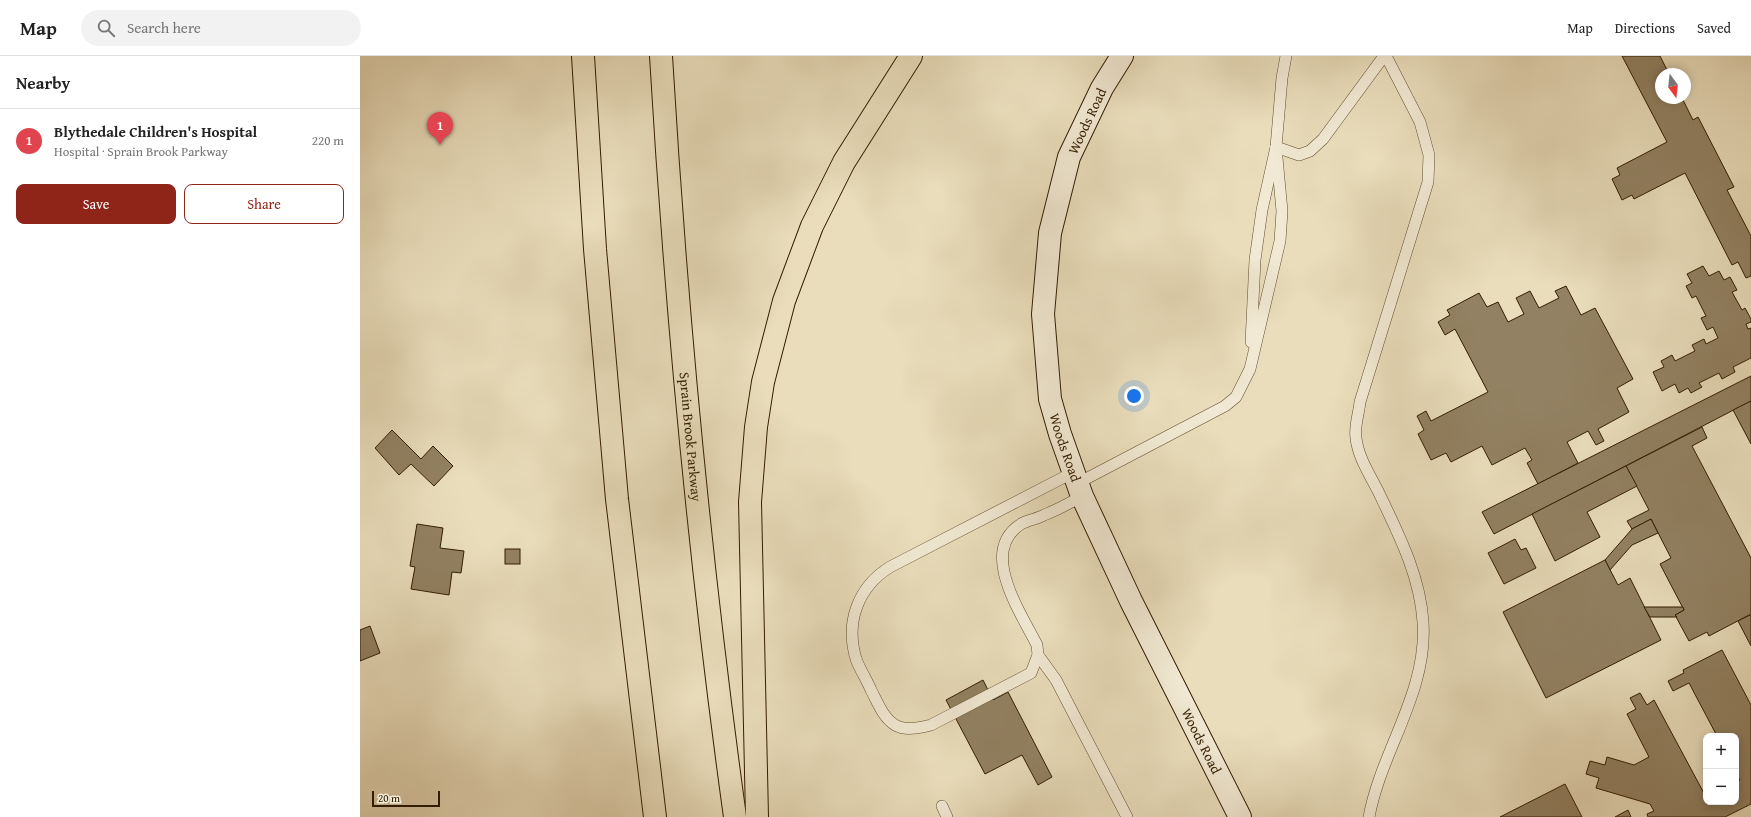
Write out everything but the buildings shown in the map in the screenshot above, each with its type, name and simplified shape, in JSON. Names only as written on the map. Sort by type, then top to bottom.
[{"type":"highway","points":[[577,56],[589,166]]},
{"type":"highway","points":[[582,56],[596,256],[618,506],[655,817]]},
{"type":"highway","name":"Sprain Brook Parkway","points":[[661,56],[676,280],[698,515],[735,817]]},
{"type":"highway","points":[[757,817],[750,502],[756,427],[763,382],[784,301],[812,226],[844,162],[911,56]]},
{"type":"street","name":"Woods Road","points":[[1122,56],[1102,88],[1069,157],[1050,233],[1043,314],[1050,399],[1078,484],[1130,601],[1240,817]]},
{"type":"lane","points":[[1250,369],[1255,260],[1262,210],[1276,147],[1286,56]]},
{"type":"lane","points":[[1276,147],[1299,155],[1310,151],[1323,139],[1385,56],[1420,122],[1429,155],[1428,182],[1360,402],[1355,437],[1359,452],[1397,530],[1416,578],[1423,623],[1417,682],[1373,795],[1369,817]]},
{"type":"lane","points":[[1078,484],[1043,516],[1021,524],[1010,534],[1004,545],[1003,573],[1006,584],[1037,645],[1038,654],[1031,673],[931,725],[918,728],[903,728],[894,725],[886,716],[856,660],[853,633],[856,606],[867,585],[877,575],[890,567],[1078,484],[1225,406],[1236,397],[1250,369],[1280,241],[1282,211],[1276,147]]},
{"type":"lane","points":[[1038,654],[1056,680],[1127,817]]},
{"type":"lane","points":[[942,806],[947,817]]},
{"type":"place","name":"Blythedale Children's Hospital","points":[[440,145]]}]
